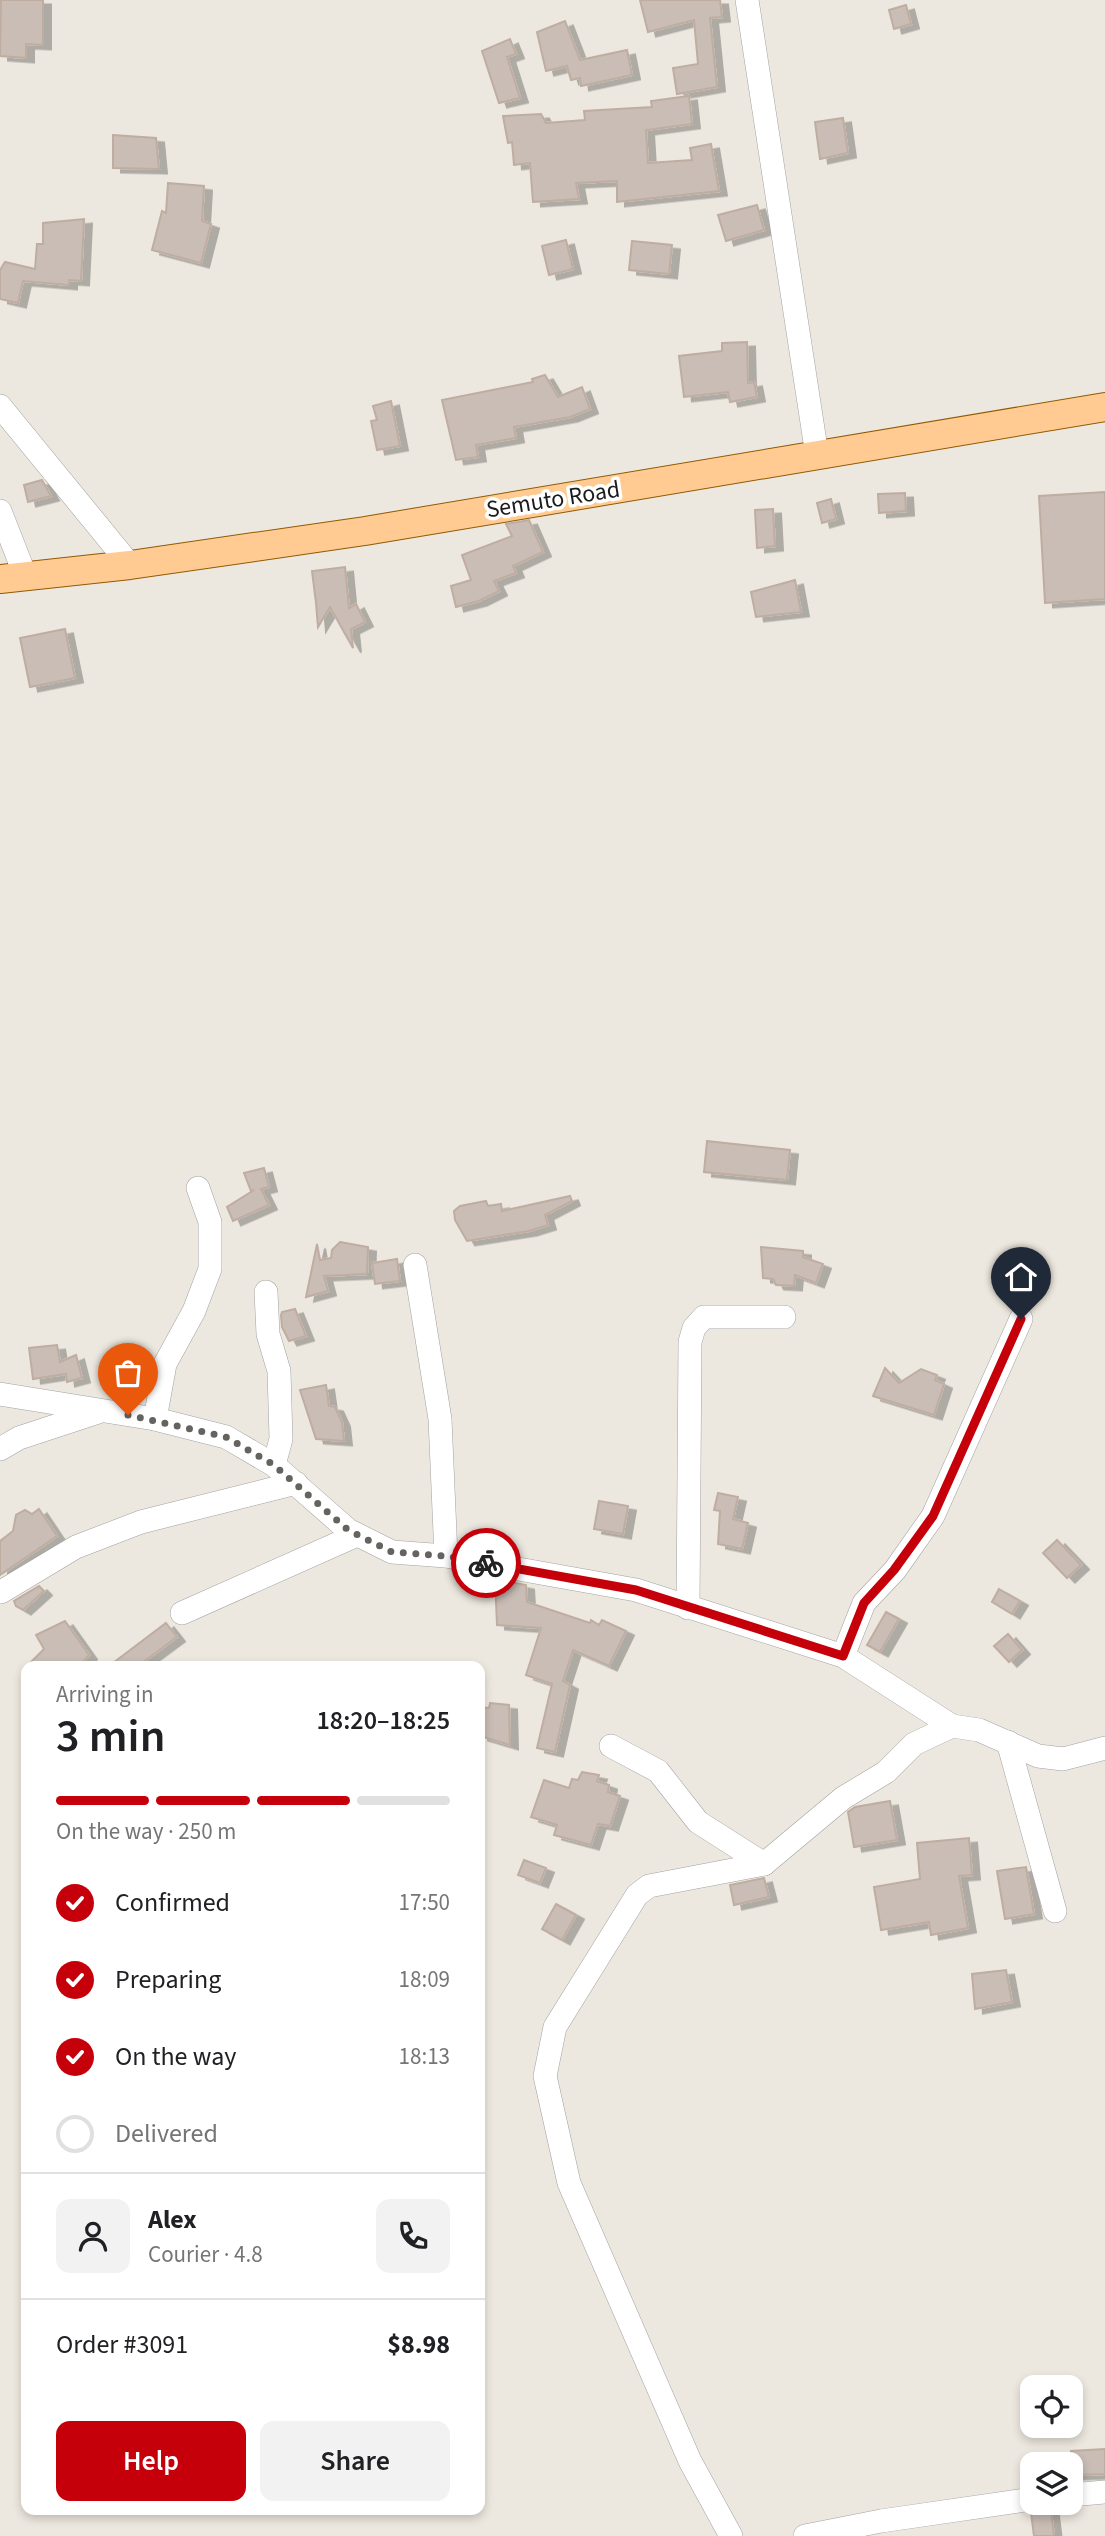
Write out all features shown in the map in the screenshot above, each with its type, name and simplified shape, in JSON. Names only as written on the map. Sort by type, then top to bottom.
[{"type":"main road","name":"Semuto Road","points":[[13,577],[130,565],[365,531],[1105,407]]},
{"type":"street","points":[[747,0],[817,455]]},
{"type":"street","points":[[0,406],[130,565]]},
{"type":"street","points":[[0,510],[13,577]]},
{"type":"street","points":[[155,1419],[165,1364],[194,1311],[210,1269],[210,1222],[198,1188]]},
{"type":"street","points":[[415,1265],[440,1419],[446,1556]]},
{"type":"street","points":[[266,1292],[268,1334],[279,1371],[281,1439],[274,1465]]},
{"type":"street","points":[[688,1608],[690,1342],[694,1328],[704,1317],[784,1317]]},
{"type":"street","points":[[843,1656],[864,1603],[894,1570],[933,1516],[1021,1319]]},
{"type":"street","points":[[0,1394],[155,1419],[226,1437],[274,1465],[348,1530],[392,1552],[446,1556],[636,1590],[843,1656],[952,1726],[979,1730],[1038,1756],[1063,1759],[1105,1748]]},
{"type":"street","points":[[0,1449],[19,1438],[102,1411]]},
{"type":"street","points":[[1,1592],[76,1547],[141,1522],[296,1483]]},
{"type":"street","points":[[182,1613],[357,1535]]},
{"type":"street","points":[[731,2536],[690,2461],[569,2183],[545,2076],[555,2028],[637,1895],[649,1886],[764,1864],[843,1797],[886,1772],[914,1744],[952,1726]]},
{"type":"street","points":[[1008,1742],[1055,1911]]},
{"type":"street","points":[[611,1746],[658,1771],[698,1822],[764,1864]]},
{"type":"street","points":[[1083,2494],[1105,2492]]},
{"type":"street","points":[[804,2536],[881,2521],[1020,2501]]},
{"type":"building","points":[[1,0],[43,0],[43,45],[26,44],[26,58],[0,56]]},
{"type":"building","points":[[640,0],[720,0],[722,17],[710,18],[717,87],[677,94],[673,68],[698,64],[694,20],[648,32]]},
{"type":"building","points":[[906,5],[911,24],[894,29],[889,10]]},
{"type":"building","points":[[565,21],[580,60],[627,50],[632,75],[581,86],[580,78],[571,80],[567,66],[546,71],[537,32]]},
{"type":"building","points":[[510,39],[516,54],[507,57],[520,98],[499,103],[482,51]]},
{"type":"building","points":[[689,96],[692,124],[646,130],[648,163],[692,160],[690,148],[711,144],[719,191],[617,202],[617,181],[576,183],[579,199],[533,202],[530,163],[514,165],[512,142],[508,143],[503,116],[541,114],[546,123],[585,120],[584,111],[652,107],[651,101]]},
{"type":"building","points":[[843,118],[848,153],[820,159],[815,122]]},
{"type":"building","points":[[113,135],[156,138],[159,169],[113,168]]},
{"type":"building","points":[[168,183],[204,186],[202,221],[211,224],[201,263],[152,250],[162,211],[166,213]]},
{"type":"building","points":[[757,205],[764,230],[726,241],[718,215]]},
{"type":"building","points":[[84,219],[81,281],[69,280],[69,285],[23,281],[18,303],[0,299],[0,270],[5,262],[35,269],[37,244],[43,244],[43,223]]},
{"type":"building","points":[[566,240],[573,269],[549,275],[542,246]]},
{"type":"building","points":[[632,241],[672,245],[669,274],[629,270]]},
{"type":"building","points":[[747,342],[748,383],[754,382],[757,397],[730,402],[728,392],[684,397],[679,356],[722,351],[722,343]]},
{"type":"building","points":[[545,375],[558,397],[582,387],[590,409],[570,417],[514,427],[516,438],[476,445],[478,457],[456,460],[442,400],[533,382],[532,379]]},
{"type":"building","points":[[391,401],[400,446],[377,450],[371,421],[377,420],[373,406]]},
{"type":"building","points":[[42,480],[51,496],[28,502],[24,485]]},
{"type":"building","points":[[1105,492],[1105,599],[1045,603],[1039,496]]},
{"type":"building","points":[[905,493],[906,511],[879,513],[878,494]]},
{"type":"building","points":[[831,499],[836,519],[822,523],[817,503]]},
{"type":"building","points":[[773,509],[775,546],[757,548],[755,510]]},
{"type":"building","points":[[529,520],[543,552],[513,566],[516,573],[494,581],[499,591],[479,601],[456,607],[451,586],[471,580],[462,555],[512,536],[506,524]]},
{"type":"building","points":[[345,567],[349,608],[356,604],[365,622],[351,629],[353,648],[330,607],[318,627],[312,571]]},
{"type":"building","points":[[795,580],[801,612],[756,617],[751,592]]},
{"type":"building","points":[[65,629],[75,678],[30,687],[20,638]]},
{"type":"building","points":[[707,1141],[790,1150],[787,1180],[704,1172]]},
{"type":"building","points":[[264,1168],[269,1187],[261,1189],[269,1205],[233,1221],[227,1207],[254,1190],[251,1191],[244,1173]]},
{"type":"building","points":[[570,1196],[572,1201],[545,1215],[548,1225],[529,1231],[467,1241],[455,1220],[454,1211],[460,1206],[486,1201],[488,1206],[501,1204],[502,1211]]},
{"type":"building","points":[[340,1242],[368,1247],[367,1274],[324,1276],[328,1291],[306,1297],[317,1244],[320,1260],[331,1258],[332,1250]]},
{"type":"building","points":[[761,1247],[803,1251],[803,1257],[823,1264],[816,1283],[795,1275],[794,1286],[776,1285],[773,1279],[763,1278]]},
{"type":"building","points":[[397,1259],[400,1281],[375,1284],[372,1263]]},
{"type":"building","points":[[295,1309],[306,1336],[289,1341],[282,1327],[281,1315],[282,1312]]},
{"type":"building","points":[[57,1345],[60,1362],[76,1355],[82,1378],[67,1382],[66,1374],[33,1379],[29,1348]]},
{"type":"building","points":[[885,1368],[899,1383],[921,1369],[937,1375],[935,1380],[944,1384],[934,1415],[873,1396]]},
{"type":"building","points":[[326,1385],[329,1406],[335,1407],[342,1422],[344,1441],[316,1439],[300,1390]]},
{"type":"building","points":[[718,1493],[738,1497],[733,1519],[748,1523],[742,1549],[718,1544],[720,1511],[714,1510]]},
{"type":"building","points":[[599,1501],[628,1506],[623,1534],[594,1529]]},
{"type":"building","points":[[39,1509],[57,1536],[0,1575],[0,1541],[13,1531],[16,1515],[25,1510],[32,1514]]},
{"type":"building","points":[[1057,1540],[1081,1565],[1067,1578],[1043,1553]]},
{"type":"building","points":[[495,1579],[526,1585],[527,1602],[590,1623],[591,1620],[599,1625],[602,1620],[626,1631],[609,1666],[573,1650],[563,1681],[570,1685],[555,1752],[537,1748],[552,1684],[526,1675],[541,1628],[497,1625]]},
{"type":"building","points":[[39,1586],[44,1591],[23,1610],[16,1606],[14,1601]]},
{"type":"building","points":[[999,1589],[1020,1601],[1012,1614],[992,1602]]},
{"type":"building","points":[[886,1612],[899,1619],[880,1652],[867,1645]]},
{"type":"building","points":[[65,1621],[89,1655],[84,1661],[32,1661],[44,1649],[36,1635]]},
{"type":"building","points":[[166,1623],[177,1637],[145,1661],[116,1661]]},
{"type":"building","points":[[1008,1634],[1022,1650],[1009,1662],[994,1646]]},
{"type":"building","points":[[490,1703],[509,1705],[510,1745],[485,1738],[485,1708],[489,1708]]},
{"type":"building","points":[[582,1772],[599,1775],[597,1781],[609,1785],[608,1792],[620,1796],[610,1826],[598,1824],[591,1845],[554,1835],[557,1825],[531,1817],[544,1780],[569,1788],[572,1779],[578,1780]]},
{"type":"building","points":[[890,1801],[897,1840],[854,1847],[848,1812],[855,1807]]},
{"type":"building","points":[[969,1838],[972,1875],[959,1876],[968,1928],[931,1935],[929,1922],[881,1930],[874,1887],[920,1879],[917,1843]]},
{"type":"building","points":[[524,1860],[546,1868],[540,1883],[518,1875]]},
{"type":"building","points":[[1026,1867],[1034,1914],[1005,1919],[997,1871]]},
{"type":"building","points":[[764,1878],[769,1897],[734,1905],[730,1885]]},
{"type":"building","points":[[556,1904],[576,1915],[562,1940],[542,1929]]},
{"type":"building","points":[[1006,1970],[1012,2002],[975,2009],[972,1974]]},
{"type":"building","points":[[1105,2449],[1105,2474],[1083,2475],[1083,2452],[1071,2451]]},
{"type":"building","points":[[1031,2515],[1051,2515],[1054,2536],[1034,2536]]},
{"type":"way so far","points":[[128,1415],[226,1437],[274,1465],[348,1530],[392,1552],[446,1556],[486,1563]]},
{"type":"route","points":[[486,1563],[636,1590],[720,1619],[843,1656],[864,1603],[894,1570],[933,1516],[1021,1319]]}]
